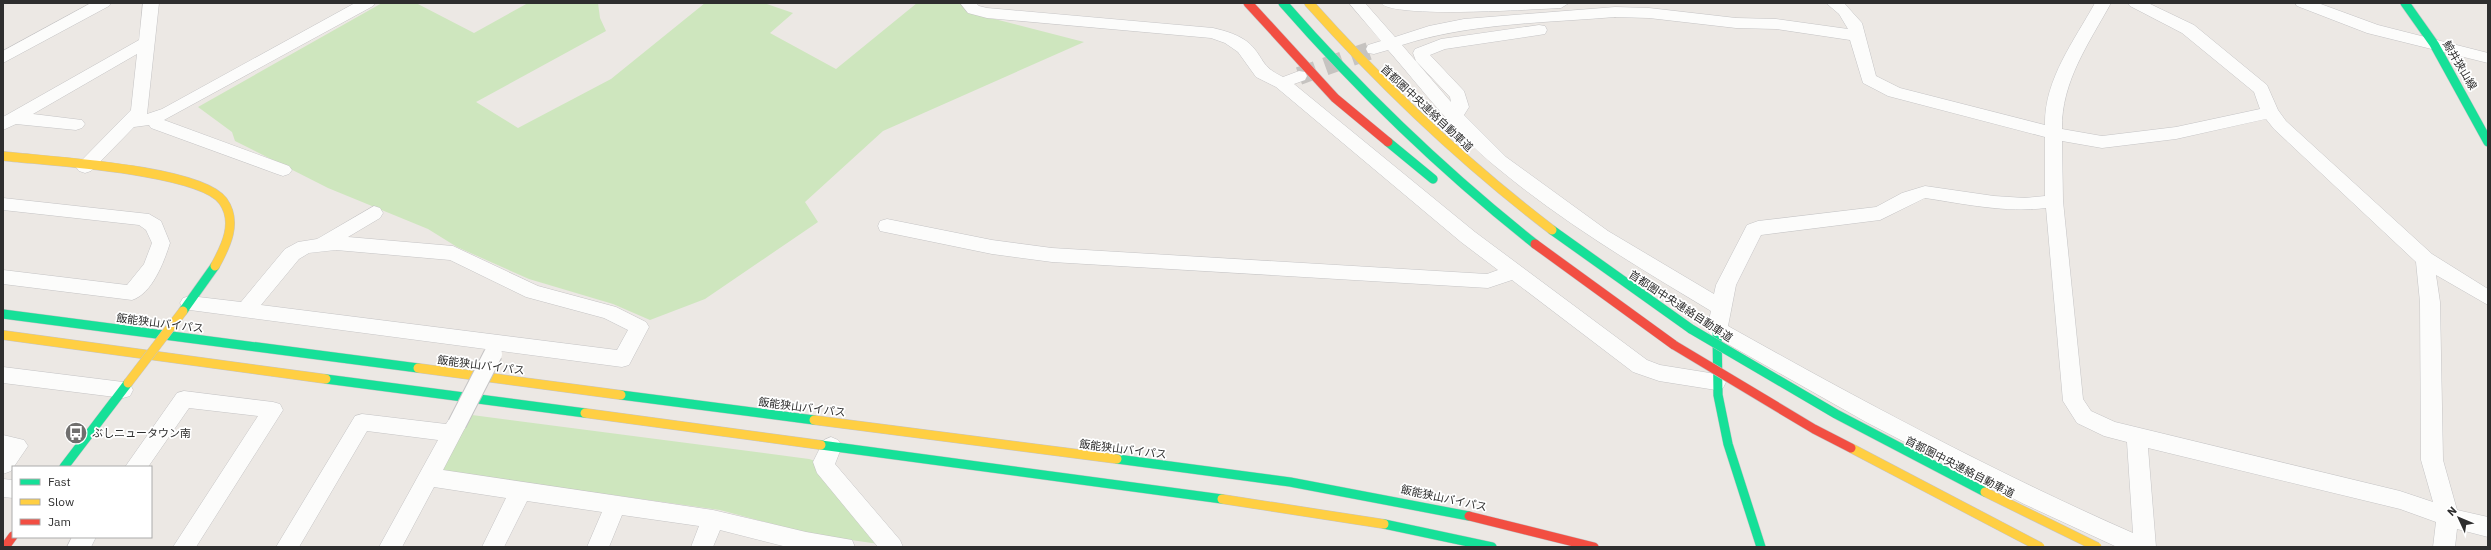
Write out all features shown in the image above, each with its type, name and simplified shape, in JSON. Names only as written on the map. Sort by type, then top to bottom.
[{"type":"main road","points":[[1248,3],[1335,98],[1440,185]]},
{"type":"main road","points":[[1282,3],[1353,84],[1391,123],[1437,165],[1548,255],[1618,308]]},
{"type":"main road","name":"首都圏中央連絡自動車道","points":[[1310,3],[1364,65],[1420,121],[1522,208],[1635,291],[1691,328],[1809,400],[1912,457],[2097,547]]},
{"type":"main road","name":"鯨井狭山線","points":[[2405,3],[2434,44],[2488,142]]},
{"type":"main road","points":[[1330,11],[1420,121]]},
{"type":"main road","points":[[3,156],[191,181],[214,192],[223,201],[231,222],[228,243],[221,258],[186,307],[65,466]]},
{"type":"main road","points":[[1508,235],[1674,345],[1814,429],[2040,547]]},
{"type":"main road","name":"飯能狭山バイパス","points":[[3,314],[1290,482],[1403,501],[1516,525],[1594,547]]},
{"type":"main road","points":[[1717,329],[1716,382],[1728,444],[1761,547]]},
{"type":"main road","points":[[3,335],[1296,509],[1439,534],[1492,547]]},
{"type":"main road","points":[[5,547],[12,537]]},
{"type":"street","points":[[3,58],[103,3]]},
{"type":"street","points":[[85,167],[139,112],[151,3]]},
{"type":"street","points":[[130,122],[168,114],[367,3]]},
{"type":"street","points":[[968,3],[974,10],[987,13],[1213,34],[1231,38],[1244,48],[1262,73],[1282,83],[1468,237],[1640,366],[1659,373],[1716,382]]},
{"type":"street","points":[[1357,3],[1455,116],[1500,161],[1601,236],[1720,307]]},
{"type":"street","points":[[1389,3],[1440,8],[1575,3]]},
{"type":"street","points":[[1834,3],[1845,11],[1854,23],[1859,36],[1869,79],[1879,86],[1894,92],[2052,133],[2102,142],[2176,133],[2270,112]]},
{"type":"street","points":[[2102,3],[2062,77],[2053,115],[2052,133],[2054,201],[2073,401],[2084,417],[2111,430],[2400,500],[2448,517],[2488,527]]},
{"type":"street","points":[[2136,3],[2188,29],[2261,89],[2270,112],[2280,125],[2425,259],[2488,298]]},
{"type":"street","points":[[2303,3],[2367,27],[2488,58]]},
{"type":"street","points":[[1455,116],[1460,107],[1458,95],[1422,57],[1422,53],[1426,49],[1473,38],[1599,21],[1602,18],[1605,9]]},
{"type":"street","points":[[1374,49],[1429,31],[1464,24],[1605,9],[1736,23],[1776,24],[1859,36]]},
{"type":"street","points":[[10,117],[147,42]]},
{"type":"street","points":[[1282,83],[1299,76]]},
{"type":"street","points":[[10,117],[76,124]]},
{"type":"street","points":[[154,118],[158,124],[282,170]]},
{"type":"street","points":[[2054,201],[2025,204],[1926,192],[1908,198],[1880,213],[1765,226],[1754,230],[1726,285],[1720,307],[1717,329],[1866,413],[1985,474],[2140,547]]},
{"type":"street","points":[[3,204],[143,219],[154,226],[161,243],[160,252],[153,267],[132,293],[3,277]]},
{"type":"street","points":[[321,245],[374,213]]},
{"type":"street","points":[[887,226],[992,247],[1052,255],[1488,281],[1515,271]]},
{"type":"street","points":[[186,307],[246,310],[497,348],[622,358],[639,327],[609,312],[533,292],[453,253],[336,244],[305,247],[292,254],[246,310]]},
{"type":"street","points":[[2425,259],[2430,302],[2432,460],[2448,517],[2444,547]]},
{"type":"street","points":[[390,547],[497,348]]},
{"type":"street","points":[[3,375],[126,386]]},
{"type":"street","points":[[137,466],[184,399],[273,410],[184,547]]},
{"type":"street","points":[[287,547],[362,422],[454,429]]},
{"type":"street","points":[[2137,437],[2145,547]]},
{"type":"street","points":[[3,444],[16,446],[3,465]]},
{"type":"street","points":[[831,446],[824,462],[825,467],[892,547]]},
{"type":"street","points":[[428,477],[713,519],[805,545],[844,547]]},
{"type":"street","points":[[493,547],[520,490]]},
{"type":"street","points":[[598,547],[616,504]]},
{"type":"street","points":[[702,547],[713,519]]},
{"type":"street","points":[[78,547],[84,538]]},
{"type":"green space","points":[[382,3],[416,3],[474,33],[528,3],[598,3],[600,18],[606,31],[476,102],[518,128],[611,79],[705,3],[764,3],[793,13],[770,33],[836,69],[917,3],[963,3],[971,13],[1084,42],[883,131],[805,202],[818,222],[705,299],[650,320],[613,304],[529,279],[457,247],[428,229],[328,188],[235,141],[232,132],[198,107]]},
{"type":"green space","points":[[472,415],[809,459],[819,462],[879,544],[809,534],[720,510],[446,472],[441,466]]},
{"type":"tunnel","points":[[1299,76],[1374,49]]},
{"type":"traffic: fast","points":[[1283,3],[1341,68],[1434,160],[1535,244]]},
{"type":"traffic: fast","points":[[2405,3],[2434,44],[2488,142]]},
{"type":"traffic: fast","points":[[1388,142],[1433,179]]},
{"type":"traffic: fast","points":[[1552,230],[1691,329]]},
{"type":"traffic: fast","points":[[183,311],[215,266]]},
{"type":"traffic: fast","points":[[3,314],[418,368]]},
{"type":"traffic: fast","points":[[1691,329],[1836,414],[1985,492]]},
{"type":"traffic: fast","points":[[1717,329],[1718,395],[1728,444],[1761,547]]},
{"type":"traffic: fast","points":[[326,379],[585,413]]},
{"type":"traffic: fast","points":[[65,466],[128,383]]},
{"type":"traffic: fast","points":[[621,395],[814,420]]},
{"type":"traffic: fast","points":[[821,445],[1222,499]]},
{"type":"traffic: fast","points":[[1117,459],[1290,482],[1469,516]]},
{"type":"traffic: fast","points":[[1384,524],[1439,534],[1492,547]]},
{"type":"traffic: slow","points":[[1309,3],[1365,64],[1424,123],[1486,178],[1552,230]]},
{"type":"traffic: slow","points":[[3,156],[154,174],[188,181],[214,192],[223,201],[230,218],[227,242],[215,266]]},
{"type":"traffic: slow","points":[[128,383],[183,311]]},
{"type":"traffic: slow","points":[[3,335],[326,379]]},
{"type":"traffic: slow","points":[[418,368],[621,395]]},
{"type":"traffic: slow","points":[[585,413],[821,445]]},
{"type":"traffic: slow","points":[[814,420],[1117,459]]},
{"type":"traffic: slow","points":[[1851,448],[2040,547]]},
{"type":"traffic: slow","points":[[1985,492],[2097,547]]},
{"type":"traffic: slow","points":[[1222,499],[1384,524]]},
{"type":"traffic: jam","points":[[1248,3],[1335,98],[1388,142]]},
{"type":"traffic: jam","points":[[1535,244],[1674,345]]},
{"type":"traffic: jam","points":[[1674,345],[1814,429],[1851,448]]},
{"type":"traffic: jam","points":[[1469,516],[1594,547]]},
{"type":"traffic: jam","points":[[5,547],[12,537]]},
{"type":"place","name":"ぶしニュータウン南","points":[[76,433]]}]
